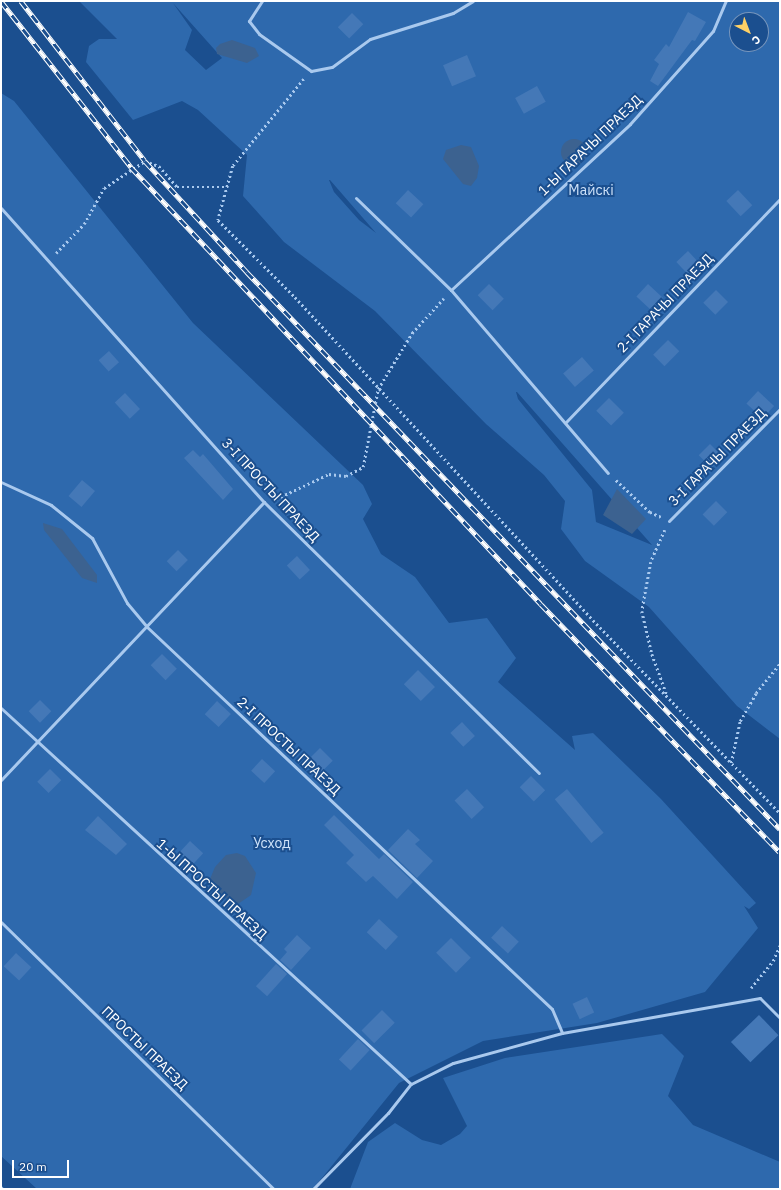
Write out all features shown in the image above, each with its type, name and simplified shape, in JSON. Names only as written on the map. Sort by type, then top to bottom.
[{"type":"lane","points":[[262,1],[249,21],[259,34],[311,71],[332,67],[370,40],[453,13],[473,1]]},
{"type":"lane","name":"1-Ы ГАРАЧЫ ПРАЕЗД","points":[[451,290],[630,124],[713,31],[726,1]]},
{"type":"lane","points":[[356,198],[451,290],[566,422],[608,473]]},
{"type":"lane","name":"2-І ГАРАЧЫ ПРАЕЗД","points":[[566,422],[780,199]]},
{"type":"lane","name":"3-І ПРОСТЫ ПРАЕЗД","points":[[1,208],[264,502],[540,773]]},
{"type":"lane","name":"3-І ГАРАЧЫ ПРАЕЗД","points":[[669,521],[780,409]]},
{"type":"lane","name":"2-І ПРОСТЫ ПРАЕЗД","points":[[1,482],[51,505],[92,538],[126,603],[146,626],[552,1009],[562,1032]]},
{"type":"lane","points":[[1,780],[264,502]]},
{"type":"lane","name":"1-Ы ПРОСТЫ ПРАЕЗД","points":[[1,708],[411,1084]]},
{"type":"lane","name":"ПРОСТЫ ПРАЕЗД","points":[[1,922],[274,1189]]},
{"type":"lane","points":[[313,1189],[388,1113],[411,1084],[453,1062],[562,1032],[760,998],[780,1018]]},
{"type":"path","points":[[311,71],[233,166],[218,220],[668,698],[780,813]]},
{"type":"path","points":[[48,260],[84,224],[104,188],[145,160],[159,166],[177,187],[226,187]]},
{"type":"path","points":[[264,502],[284,498],[329,474],[346,476],[363,467],[378,389],[412,333],[451,290]]},
{"type":"path","points":[[608,473],[650,512],[669,521],[651,562],[642,611],[652,654],[668,698]]},
{"type":"path","points":[[731,762],[740,721],[756,693],[780,663]]},
{"type":"path","points":[[741,1001],[772,961],[780,945]]},
{"type":"green space","name":"Майскі","points":[[79,1],[780,1],[780,739],[737,706],[649,607],[585,561],[561,529],[565,501],[544,475],[486,424],[375,311],[284,242],[243,196],[247,155],[198,110],[182,101],[133,120],[86,62],[89,46],[99,39],[117,39]],"holes":[[[173,3],[222,58],[206,70],[185,50],[192,30]],[[330,180],[376,233],[359,220],[334,192]],[[517,392],[652,545],[596,522],[592,490],[518,399]]]},
{"type":"green space","name":"Усход","points":[[1,93],[14,101],[193,323],[363,485],[372,504],[363,519],[381,554],[415,577],[449,623],[487,618],[516,658],[498,682],[575,750],[572,736],[593,733],[661,799],[756,903],[749,909],[744,906],[758,928],[705,992],[597,1023],[483,1041],[399,1083],[313,1189],[37,1189],[1,1156]]},
{"type":"green space","points":[[662,1034],[684,1056],[668,1096],[693,1125],[780,1162],[780,1189],[350,1189],[368,1142],[395,1123],[422,1140],[441,1145],[460,1134],[467,1126],[443,1078],[505,1058]]},
{"type":"shaded area","points":[[232,40],[255,48],[259,56],[247,63],[217,54],[216,48],[220,44]]},
{"type":"shaded area","points":[[574,139],[583,143],[587,152],[583,161],[574,165],[565,161],[561,152],[565,143]]},
{"type":"shaded area","points":[[461,145],[471,147],[479,166],[477,178],[471,186],[463,184],[443,159],[446,150]]},
{"type":"shaded area","points":[[617,489],[646,519],[632,534],[603,515]]},
{"type":"shaded area","points":[[43,523],[62,529],[97,575],[97,583],[82,578],[44,530]]},
{"type":"shaded area","points":[[237,853],[245,856],[256,873],[251,895],[238,904],[221,896],[210,879],[215,867],[226,855]]},
{"type":"building","points":[[688,12],[706,22],[695,41],[692,40],[658,86],[650,81],[659,64],[654,60],[666,44],[669,47]]},
{"type":"building","points":[[352,13],[363,24],[349,38],[338,27]]},
{"type":"building","points":[[467,55],[476,76],[452,86],[443,65]]},
{"type":"building","points":[[537,86],[546,102],[524,114],[515,98]]},
{"type":"building","points":[[408,190],[423,204],[411,217],[396,203]]},
{"type":"building","points":[[738,190],[752,205],[741,216],[726,201]]},
{"type":"building","points":[[688,251],[700,264],[689,275],[676,262]]},
{"type":"building","points":[[489,284],[504,299],[493,310],[478,295]]},
{"type":"building","points":[[648,284],[663,298],[652,311],[636,296]]},
{"type":"building","points":[[716,290],[728,302],[715,315],[703,303]]},
{"type":"building","points":[[668,340],[679,351],[664,366],[653,355]]},
{"type":"building","points":[[109,351],[119,362],[109,372],[99,360]]},
{"type":"building","points":[[582,357],[594,371],[575,387],[563,373]]},
{"type":"building","points":[[758,391],[774,406],[762,418],[746,403]]},
{"type":"building","points":[[125,393],[140,409],[130,419],[115,403]]},
{"type":"building","points":[[609,398],[624,413],[611,426],[596,411]]},
{"type":"building","points":[[710,444],[723,457],[711,468],[699,455]]},
{"type":"building","points":[[193,450],[200,457],[203,454],[233,489],[223,500],[184,458]]},
{"type":"building","points":[[82,480],[95,491],[82,507],[69,496]]},
{"type":"building","points":[[716,501],[727,512],[714,526],[703,514]]},
{"type":"building","points":[[178,550],[188,560],[177,571],[167,561]]},
{"type":"building","points":[[297,556],[310,570],[300,579],[287,566]]},
{"type":"building","points":[[162,654],[177,669],[166,680],[151,665]]},
{"type":"building","points":[[418,670],[435,687],[421,701],[404,684]]},
{"type":"building","points":[[40,700],[51,711],[40,723],[29,711]]},
{"type":"building","points":[[217,701],[231,714],[219,727],[205,714]]},
{"type":"building","points":[[462,722],[475,736],[463,747],[450,733]]},
{"type":"building","points":[[320,748],[333,761],[321,772],[309,759]]},
{"type":"building","points":[[262,759],[275,771],[264,783],[251,771]]},
{"type":"building","points":[[50,769],[61,780],[49,793],[37,782]]},
{"type":"building","points":[[531,776],[545,790],[534,801],[520,787]]},
{"type":"building","points":[[467,789],[484,807],[472,819],[455,801]]},
{"type":"building","points":[[567,789],[604,833],[591,843],[555,799]]},
{"type":"building","points":[[334,815],[379,859],[384,854],[413,882],[397,899],[373,876],[366,882],[346,863],[354,855],[324,825]]},
{"type":"building","points":[[98,816],[127,844],[116,855],[85,830]]},
{"type":"building","points":[[408,829],[420,840],[415,844],[433,861],[417,878],[388,850]]},
{"type":"building","points":[[190,841],[203,853],[192,865],[179,853]]},
{"type":"building","points":[[379,919],[398,937],[386,950],[367,932]]},
{"type":"building","points":[[502,926],[519,942],[508,953],[491,938]]},
{"type":"building","points":[[297,935],[311,948],[291,970],[280,960],[287,952],[284,949]]},
{"type":"building","points":[[451,938],[471,958],[456,973],[436,953]]},
{"type":"building","points":[[16,953],[31,967],[19,980],[4,966]]},
{"type":"building","points":[[276,964],[287,974],[267,996],[256,986]]},
{"type":"building","points":[[587,997],[594,1012],[580,1019],[572,1004]]},
{"type":"building","points":[[382,1010],[395,1023],[374,1043],[361,1031]]},
{"type":"building","points":[[759,1015],[778,1035],[750,1062],[731,1042]]},
{"type":"building","points":[[358,1039],[370,1050],[351,1070],[339,1059]]},
{"type":"railway","points":[[1,1],[131,167],[541,604],[780,852]]},
{"type":"railway","points":[[21,1],[145,161],[247,272],[780,829]]}]
